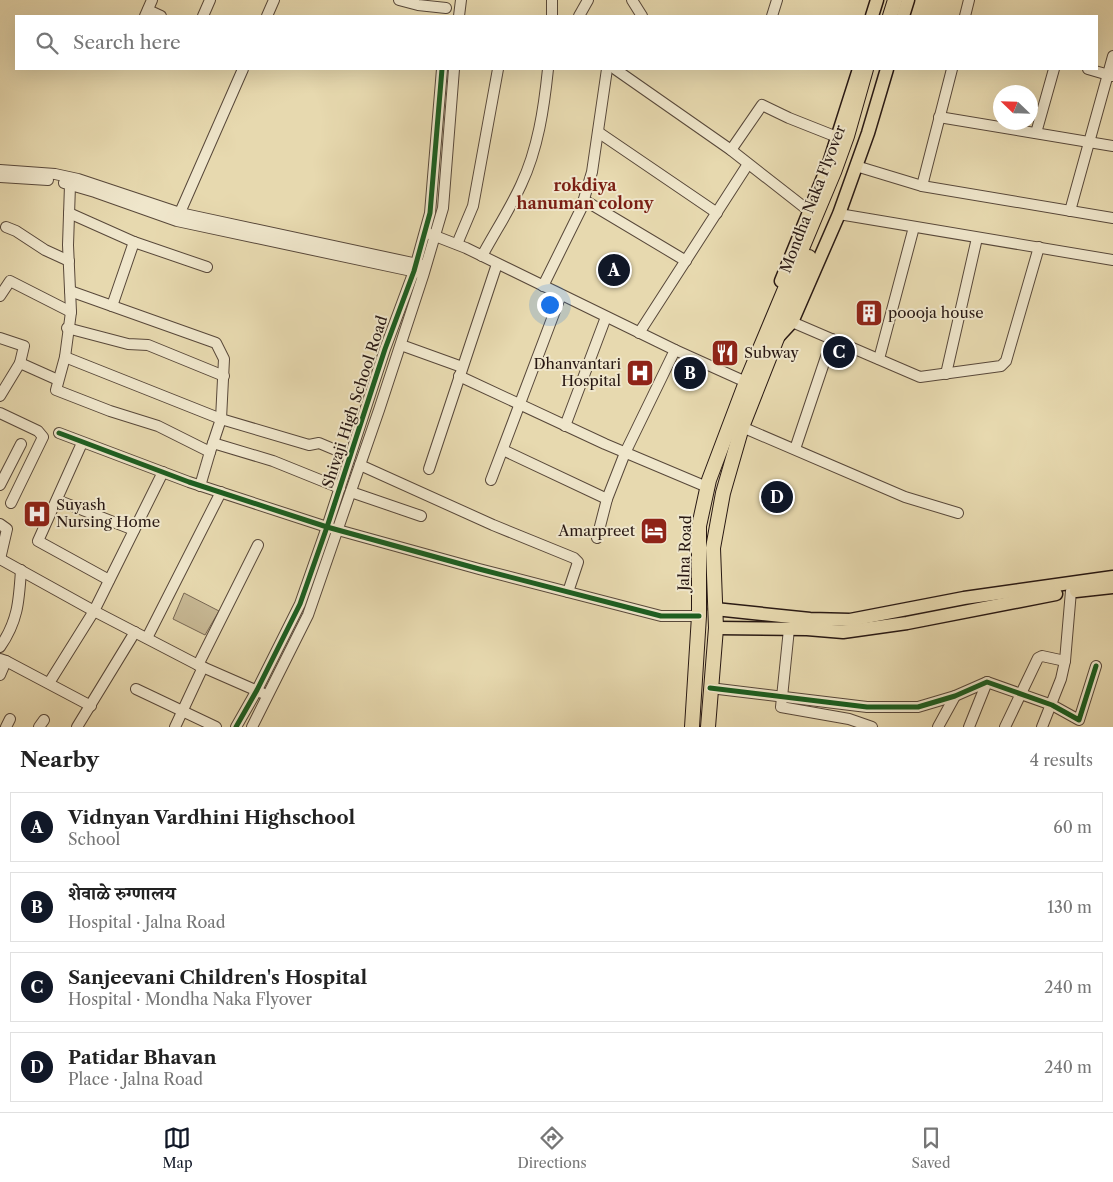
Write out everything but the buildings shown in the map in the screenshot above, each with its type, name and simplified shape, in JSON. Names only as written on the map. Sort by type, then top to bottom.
[{"type":"highway","points":[[880,15],[885,0]]},
{"type":"highway","points":[[890,15],[894,0]]},
{"type":"highway","name":"Mondha Naka Flyover","points":[[784,317],[847,136],[866,70]]},
{"type":"highway","name":"Mondha Naka Flyover","points":[[772,335],[784,317],[847,164],[875,70]]},
{"type":"highway","name":"Jalna Road","points":[[692,727],[699,616],[699,526],[707,487],[746,382],[772,335]]},
{"type":"highway","name":"Jalna Road","points":[[708,727],[716,628],[713,548],[723,493],[772,335]]},
{"type":"main road","points":[[872,15],[877,0]]},
{"type":"main road","points":[[903,15],[908,0]]},
{"type":"main road","points":[[772,335],[773,301],[829,163],[859,70]]},
{"type":"main road","points":[[784,317],[839,214],[887,70]]},
{"type":"main road","points":[[715,609],[810,620],[850,620],[964,598],[1070,584],[1113,576]]},
{"type":"main road","points":[[716,628],[843,632],[907,623],[1071,591],[1113,587]]},
{"type":"street","points":[[203,15],[210,0]]},
{"type":"street","points":[[267,15],[274,0]]},
{"type":"street","points":[[399,0],[418,5],[446,8]]},
{"type":"street","points":[[459,15],[461,0]]},
{"type":"street","points":[[552,0],[552,15]]},
{"type":"street","points":[[580,15],[588,0]]},
{"type":"street","points":[[632,0],[641,15]]},
{"type":"street","points":[[772,15],[777,0]]},
{"type":"street","points":[[965,15],[970,0]]},
{"type":"street","points":[[148,9],[159,15]]},
{"type":"street","points":[[1070,211],[1110,75],[1113,56]]},
{"type":"street","points":[[178,217],[243,70]]},
{"type":"street","name":"Shivaji High School Road","points":[[252,727],[308,615],[401,345],[420,268],[425,231],[430,213],[442,70]]},
{"type":"street","name":"Shivaji High School Road","points":[[236,727],[257,690],[300,604],[385,349],[435,236],[443,208],[454,70]]},
{"type":"street","points":[[457,244],[472,206],[498,70]]},
{"type":"street","points":[[482,256],[521,184],[533,152],[544,109],[548,70]]},
{"type":"street","points":[[543,286],[584,200],[592,172],[606,70]]},
{"type":"street","points":[[615,70],[731,150],[809,211]]},
{"type":"street","points":[[922,186],[952,70]]},
{"type":"street","points":[[1036,133],[1054,70]]},
{"type":"street","points":[[1092,70],[1110,75]]},
{"type":"street","points":[[731,150],[762,105],[837,137]]},
{"type":"street","points":[[940,117],[1113,146]]},
{"type":"street","points":[[598,132],[717,213]]},
{"type":"street","points":[[639,333],[748,164]]},
{"type":"street","points":[[856,166],[922,186],[1113,218]]},
{"type":"street","points":[[0,170],[55,174],[78,179],[219,231],[420,268]]},
{"type":"street","points":[[0,177],[53,180],[178,217]]},
{"type":"street","points":[[70,185],[69,261],[71,312],[65,357],[56,390],[158,426],[212,448],[273,461],[340,488]]},
{"type":"street","points":[[584,200],[686,261]]},
{"type":"street","points":[[69,213],[134,242],[207,267]]},
{"type":"street","points":[[839,214],[1113,260]]},
{"type":"street","points":[[6,227],[45,250],[69,261]]},
{"type":"street","points":[[879,360],[914,227]]},
{"type":"street","points":[[425,231],[457,244],[639,333],[746,382]]},
{"type":"street","points":[[946,374],[977,238]]},
{"type":"street","points":[[112,306],[134,242]]},
{"type":"street","points":[[784,317],[920,377],[1001,366],[1006,361],[1039,247]]},
{"type":"street","points":[[428,469],[497,264]]},
{"type":"street","points":[[0,296],[10,281],[71,312]]},
{"type":"street","points":[[70,292],[216,343],[224,359],[221,419],[200,486]]},
{"type":"street","points":[[491,480],[560,294]]},
{"type":"street","points":[[564,426],[606,317]]},
{"type":"street","points":[[68,328],[128,344],[148,346],[224,376]]},
{"type":"street","points":[[0,338],[24,346],[20,363],[5,380],[0,396]]},
{"type":"street","points":[[795,449],[832,339]]},
{"type":"street","points":[[401,345],[460,371],[519,404],[564,426],[707,487]]},
{"type":"street","points":[[598,538],[607,500],[625,453],[675,350]]},
{"type":"street","points":[[65,357],[221,419],[309,445],[319,443],[350,456]]},
{"type":"street","points":[[20,363],[58,380]]},
{"type":"street","points":[[0,413],[38,431],[44,437],[12,503]]},
{"type":"street","points":[[742,427],[905,497],[958,513]]},
{"type":"street","points":[[59,433],[200,486],[327,527],[661,616],[699,616]]},
{"type":"street","points":[[82,442],[38,541],[109,580]]},
{"type":"street","points":[[0,485],[22,444]]},
{"type":"street","points":[[502,450],[607,500]]},
{"type":"street","points":[[360,465],[493,525],[574,558],[578,562],[568,592]]},
{"type":"street","points":[[49,683],[94,611],[163,472]]},
{"type":"street","points":[[147,638],[221,492]]},
{"type":"street","points":[[351,492],[420,516]]},
{"type":"street","points":[[57,500],[134,530]]},
{"type":"street","points":[[0,524],[7,529],[0,559],[94,611],[201,666],[268,696]]},
{"type":"street","points":[[175,727],[201,666],[258,545]]},
{"type":"street","points":[[0,647],[10,632],[19,603],[21,570]]},
{"type":"street","points":[[1042,727],[1052,705],[1066,661],[1071,591]]},
{"type":"street","points":[[789,629],[781,707],[849,719],[872,727]]},
{"type":"street","points":[[76,727],[91,706],[135,632]]},
{"type":"street","points":[[1005,727],[1038,658],[1042,656],[1066,661]]},
{"type":"street","points":[[0,676],[3,660],[91,706]]},
{"type":"street","points":[[710,688],[867,707],[918,707],[955,696],[987,682],[1052,705],[1079,720],[1096,666]]},
{"type":"street","points":[[968,727],[987,682]]},
{"type":"street","points":[[136,689],[216,727]]},
{"type":"street","points":[[938,727],[955,696]]},
{"type":"shaded area","points":[[184,593],[219,611],[205,635],[173,619]]},
{"type":"cycle path","points":[[236,727],[257,690],[300,604],[385,349],[414,271],[430,213],[442,70]]},
{"type":"cycle path","points":[[59,433],[189,482],[327,527],[661,616],[699,616]]},
{"type":"cycle path","points":[[710,688],[867,707],[918,707],[955,696],[987,682],[1052,705],[1079,720],[1096,666]]},
{"type":"place","name":"Vidnyan Vardhini Highschool","points":[[614,270]]},
{"type":"place","name":"poooja house","points":[[869,313]]},
{"type":"place","name":"Sanjeevani Children's Hospital","points":[[839,352]]},
{"type":"place","name":"Subway","points":[[725,353]]},
{"type":"place","name":"Dhanvantari Hospital","points":[[640,373]]},
{"type":"place","name":"शेवाळे रुग्णालय","points":[[690,373]]},
{"type":"place","name":"Patidar Bhavan","points":[[777,497]]},
{"type":"place","name":"Suyash Nursing Home","points":[[37,514]]},
{"type":"place","name":"Amarpreet","points":[[654,531]]},
{"type":"district","name":"rokdiya hanuman colony","points":[[585,194]]}]
